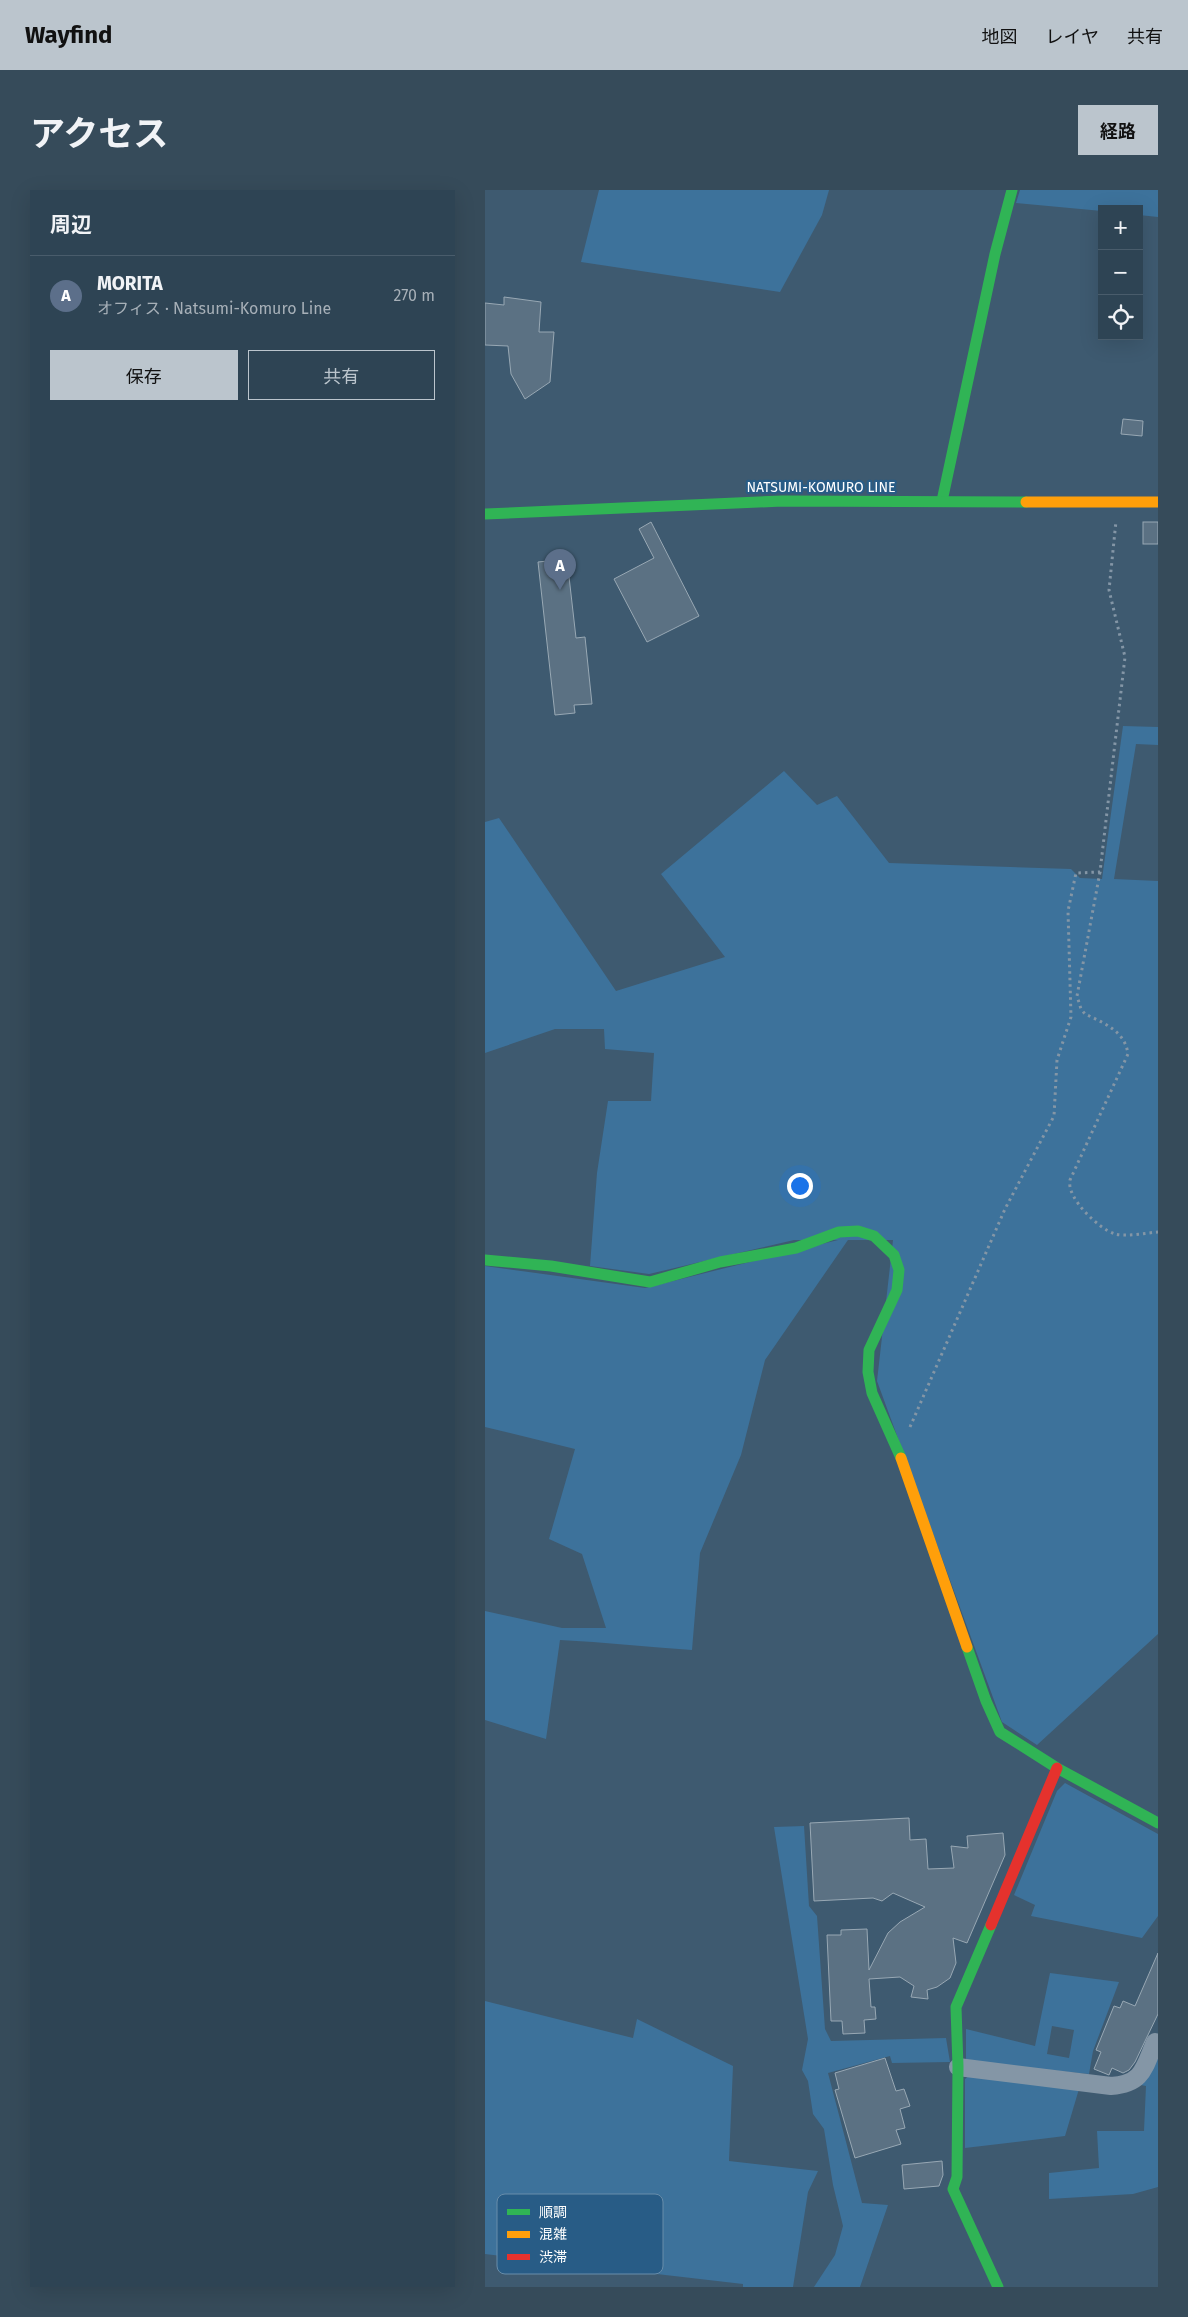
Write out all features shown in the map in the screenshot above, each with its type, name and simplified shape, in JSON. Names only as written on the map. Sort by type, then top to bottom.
[{"type":"street","points":[[942,500],[995,254],[1012,190]]},
{"type":"street","name":"NATSUMI-KOMURO LINE","points":[[485,514],[724,503],[942,500],[1158,502]]},
{"type":"street","points":[[485,1260],[551,1266],[650,1282],[720,1262],[796,1248],[839,1232],[858,1231],[874,1236],[894,1255],[899,1270],[897,1290],[869,1350],[868,1372],[872,1392],[899,1450],[915,1501],[983,1692],[1000,1732],[1057,1768],[1158,1823]]},
{"type":"street","points":[[998,2287],[953,2189],[957,2177],[958,2067],[956,2007],[1057,1768]]},
{"type":"street","points":[[958,2067],[1111,2086],[1124,2085],[1134,2082],[1141,2076],[1155,2042]]},
{"type":"path","points":[[1116,502],[1109,590],[1125,657],[1101,872],[1077,996],[1081,1009],[1085,1014],[1120,1034],[1127,1046],[1128,1054],[1127,1060],[1070,1180],[1069,1189],[1080,1206],[1109,1231],[1117,1234],[1158,1232]]},
{"type":"path","points":[[899,1450],[1005,1209],[1054,1116],[1057,1060],[1071,1017],[1068,912],[1075,873],[1101,872]]},
{"type":"shaded area","points":[[599,190],[829,190],[822,215],[780,292],[581,262]]},
{"type":"shaded area","points":[[1020,190],[1158,190],[1158,217],[1143,215],[1143,205],[1098,205],[1098,211],[1016,203]]},
{"type":"shaded area","points":[[1123,726],[1158,727],[1158,745],[1136,744],[1114,879],[1158,881],[1158,1634],[1037,1745],[1002,1722],[877,1381],[893,1240],[794,1240],[649,1274],[590,1266],[597,1173],[608,1101],[651,1101],[654,1053],[605,1049],[604,1029],[555,1029],[485,1053],[485,822],[499,818],[616,991],[725,957],[661,874],[784,771],[817,805],[837,796],[889,863],[1071,869],[1080,878],[1102,879]]},
{"type":"shaded area","points":[[850,1237],[765,1360],[741,1455],[700,1553],[692,1650],[560,1640],[546,1739],[485,1720],[485,1611],[562,1628],[606,1628],[582,1554],[549,1539],[575,1449],[485,1427],[485,1266],[645,1288]]},
{"type":"shaded area","points":[[1065,1783],[1158,1834],[1158,1916],[1142,1938],[1031,1916],[1035,1905],[1014,1895],[1057,1791]]},
{"type":"shaded area","points":[[804,1826],[809,1906],[817,1916],[825,2029],[831,2041],[946,2038],[950,2062],[892,2063],[890,2056],[828,2073],[862,2203],[888,2205],[860,2287],[814,2287],[835,2255],[843,2226],[833,2185],[824,2129],[813,2114],[808,2081],[802,2070],[808,2039],[774,1827]]},
{"type":"shaded area","points":[[1050,1973],[1119,1982],[1093,2051],[1089,2074],[966,2062],[966,2029],[1035,2046]],"holes":[[[1052,2026],[1074,2030],[1069,2058],[1047,2054]]]},
{"type":"shaded area","points":[[485,2001],[633,2038],[637,2019],[733,2066],[729,2161],[818,2171],[808,2192],[793,2287],[743,2287],[743,2284],[657,2274],[663,2274],[663,2194],[497,2194],[497,2255],[485,2254]]},
{"type":"shaded area","points":[[1158,2048],[1158,2187],[1133,2194],[1049,2199],[1049,2173],[1099,2168],[1097,2131],[1144,2131],[1146,2086],[1141,2085]]},
{"type":"shaded area","points":[[971,2074],[1079,2089],[1065,2136],[965,2148],[965,2079]]},
{"type":"building","points":[[504,297],[541,302],[539,332],[554,332],[550,382],[525,399],[511,374],[508,346],[485,345],[485,303],[504,305]]},
{"type":"building","points":[[1123,419],[1143,421],[1142,436],[1121,434]]},
{"type":"building","points":[[651,522],[699,616],[647,642],[614,579],[654,558],[639,529]]},
{"type":"building","points":[[1143,522],[1158,522],[1158,544],[1143,544]]},
{"type":"building","points":[[567,559],[576,638],[585,637],[592,704],[574,705],[575,713],[555,715],[538,562]]},
{"type":"building","points":[[909,1818],[910,1840],[926,1839],[928,1869],[954,1868],[951,1846],[968,1848],[967,1836],[1003,1833],[1005,1855],[967,1943],[953,1938],[956,1963],[950,1978],[937,1987],[927,1990],[928,1999],[911,1997],[914,1986],[900,1977],[869,1979],[871,2007],[875,2007],[876,2019],[864,2020],[865,2033],[843,2034],[842,2021],[831,2021],[827,1935],[841,1935],[841,1930],[867,1929],[869,1970],[888,1933],[900,1922],[925,1907],[893,1893],[882,1901],[873,1898],[814,1901],[810,1823]]},
{"type":"building","points":[[1158,1953],[1158,2014],[1135,2062],[1129,2070],[1123,2073],[1112,2068],[1109,2075],[1094,2069],[1101,2052],[1096,2050],[1114,2006],[1120,2008],[1123,2001],[1135,2006]]},
{"type":"building","points":[[885,2058],[896,2091],[904,2089],[910,2106],[900,2109],[905,2128],[896,2130],[901,2144],[855,2158],[835,2090],[839,2089],[835,2073]]},
{"type":"building","points":[[942,2161],[943,2175],[939,2186],[904,2189],[902,2165]]},
{"type":"traffic: fast","points":[[942,501],[995,254],[1012,190]]},
{"type":"traffic: fast","points":[[485,514],[782,501],[1026,502]]},
{"type":"traffic: fast","points":[[485,1260],[551,1266],[650,1282],[720,1262],[796,1248],[839,1232],[858,1231],[874,1236],[894,1255],[899,1270],[897,1290],[869,1350],[868,1372],[872,1393],[901,1458]]},
{"type":"traffic: fast","points":[[967,1647],[986,1701],[1000,1732],[1057,1768],[1158,1823]]},
{"type":"traffic: fast","points":[[991,1925],[956,2007],[958,2067],[957,2177],[953,2189],[998,2287]]},
{"type":"traffic: slow","points":[[1026,502],[1158,502]]},
{"type":"traffic: slow","points":[[901,1458],[967,1647]]},
{"type":"traffic: jam","points":[[991,1925],[1057,1768]]},
{"type":"place","name":"MORITA","points":[[560,590]]}]
